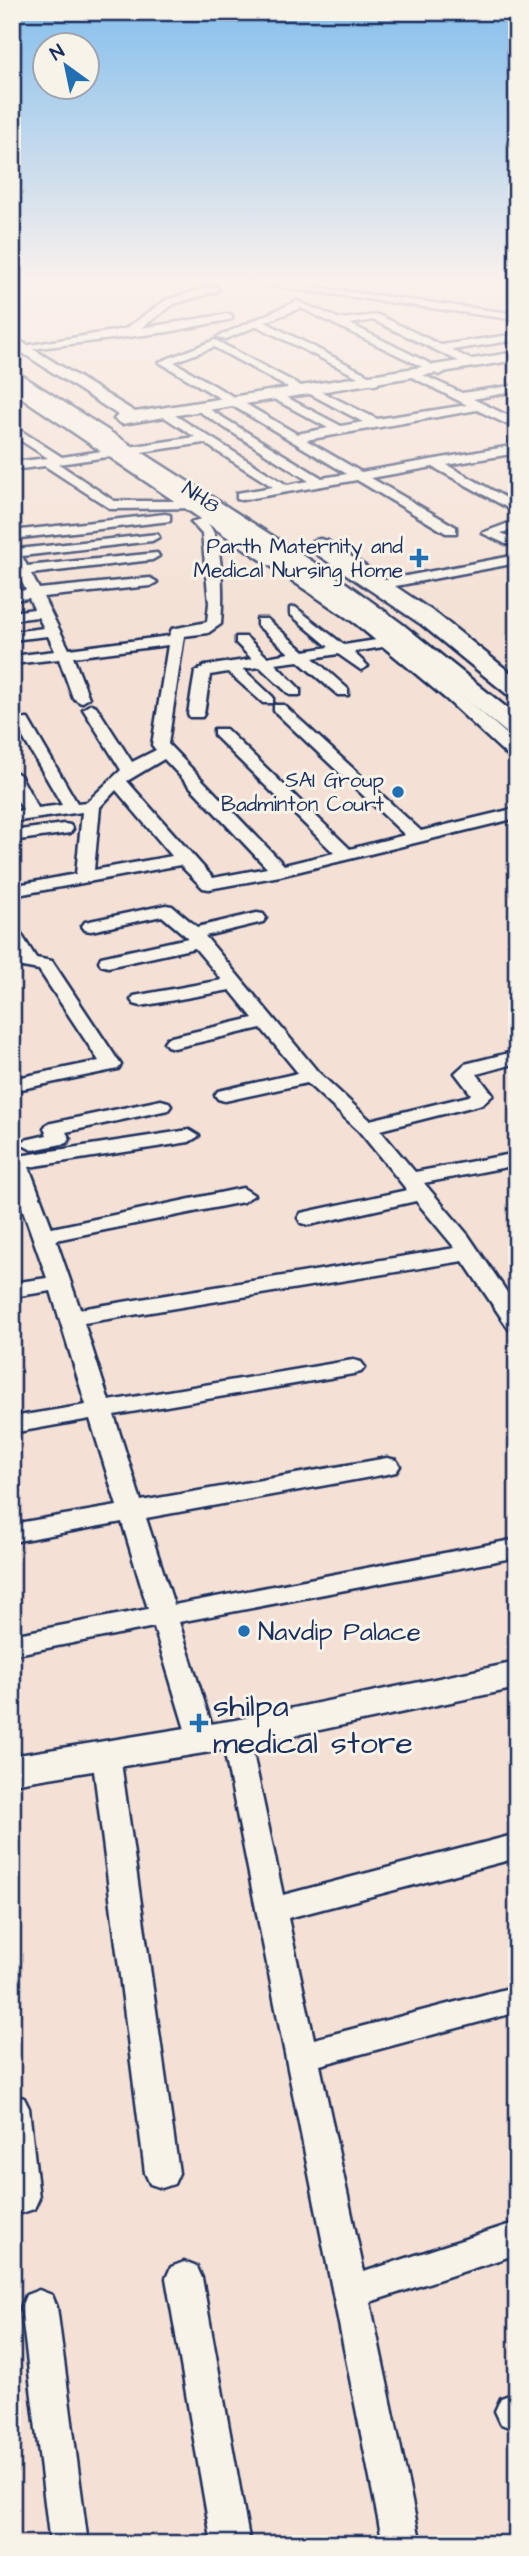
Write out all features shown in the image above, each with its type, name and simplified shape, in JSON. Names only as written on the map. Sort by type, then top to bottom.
[{"type":"main road","name":"NH8","points":[[50,400],[206,509],[393,628],[517,729]]},
{"type":"main road","name":"NH8","points":[[99,400],[162,446],[187,452]]},
{"type":"main road","name":"NH8","points":[[236,493],[272,516]]},
{"type":"main road","points":[[302,535],[420,607],[517,690]]},
{"type":"street","points":[[39,400],[126,453]]},
{"type":"street","points":[[127,419],[242,400]]},
{"type":"street","points":[[237,401],[244,400]]},
{"type":"street","points":[[284,400],[340,430]]},
{"type":"street","points":[[327,400],[375,423]]},
{"type":"street","points":[[467,400],[514,421]]},
{"type":"street","points":[[237,401],[452,530]]},
{"type":"street","points":[[199,407],[321,483]]},
{"type":"street","points":[[296,438],[480,407]]},
{"type":"street","points":[[164,413],[285,489]]},
{"type":"street","points":[[278,428],[322,421]]},
{"type":"street","points":[[12,429],[111,505],[206,509],[363,620],[453,695],[517,754]]},
{"type":"street","points":[[187,452],[207,439]]},
{"type":"street","points":[[12,466],[126,453],[162,446]]},
{"type":"street","points":[[236,493],[285,489],[515,451]]},
{"type":"street","points":[[187,452],[266,491]]},
{"type":"street","points":[[435,463],[517,509]]},
{"type":"street","points":[[206,509],[198,522],[209,533],[216,603],[214,624],[203,630],[177,632],[160,745],[279,871]]},
{"type":"street","points":[[12,535],[164,518]]},
{"type":"street","points":[[517,524],[489,533],[517,545]]},
{"type":"street","points":[[152,537],[13,551],[123,775],[184,859],[208,884],[279,871],[517,813]]},
{"type":"street","points":[[12,596],[27,581],[152,556]]},
{"type":"street","points":[[380,585],[517,559]]},
{"type":"street","points":[[27,581],[140,567]]},
{"type":"street","points":[[27,581],[150,582]]},
{"type":"street","points":[[295,611],[361,666]]},
{"type":"street","points":[[12,616],[43,612]]},
{"type":"street","points":[[262,622],[343,692]]},
{"type":"street","points":[[12,636],[52,631]]},
{"type":"street","points":[[12,660],[176,640]]},
{"type":"street","points":[[241,640],[266,667],[295,692]]},
{"type":"street","points":[[197,714],[202,671],[237,672],[266,667],[301,656],[389,642]]},
{"type":"street","points":[[237,672],[417,837]]},
{"type":"street","points":[[12,726],[22,722],[72,808]]},
{"type":"street","points":[[220,732],[346,855]]},
{"type":"street","points":[[85,876],[87,834],[92,806],[123,775],[166,752]]},
{"type":"street","points":[[12,775],[33,814]]},
{"type":"street","points":[[12,817],[92,806]]},
{"type":"street","points":[[12,836],[64,829]]},
{"type":"street","points":[[13,890],[184,859]]},
{"type":"street","points":[[91,926],[166,910],[197,937],[311,1076],[366,1127],[468,1253],[517,1324]]},
{"type":"street","points":[[108,961],[257,918]]},
{"type":"street","points":[[12,933],[29,963],[46,965],[111,1065],[16,1078]]},
{"type":"street","points":[[141,1000],[236,983]]},
{"type":"street","points":[[174,1042],[268,1021]]},
{"type":"street","points":[[366,1127],[477,1100],[483,1095],[465,1073],[472,1068],[517,1057]]},
{"type":"street","points":[[225,1095],[311,1076]]},
{"type":"street","points":[[14,1156],[60,1139],[54,1128],[161,1105]]},
{"type":"street","points":[[14,1156],[189,1136]]},
{"type":"street","points":[[14,1156],[60,1283],[163,1616],[218,1737],[272,1910],[402,2544]]},
{"type":"street","points":[[309,1218],[517,1159]]},
{"type":"street","points":[[44,1236],[243,1195]]},
{"type":"street","points":[[12,1215],[34,1210]]},
{"type":"street","points":[[70,1318],[468,1253]]},
{"type":"street","points":[[12,1290],[60,1283]]},
{"type":"street","points":[[12,1424],[353,1367]]},
{"type":"street","points":[[12,1533],[387,1466]]},
{"type":"street","points":[[12,1645],[517,1548]]},
{"type":"street","points":[[12,1770],[218,1737],[517,1675]]},
{"type":"street","points":[[106,1755],[163,2174]]},
{"type":"street","points":[[272,1910],[517,1846]]},
{"type":"street","points":[[302,2056],[517,1999]]},
{"type":"street","points":[[12,2108],[22,2198]]},
{"type":"street","points":[[352,2292],[517,2238]]},
{"type":"street","points":[[184,2278],[231,2544]]},
{"type":"street","points":[[39,2307],[69,2544]]},
{"type":"place","name":"Parth Maternity and Medical Nursing Home","points":[[419,558]]},
{"type":"place","name":"SAI Group Badminton Court","points":[[398,792]]},
{"type":"place","name":"Navdip Palace","points":[[244,1631]]},
{"type":"place","name":"shilpa medical store","points":[[199,1723]]}]
